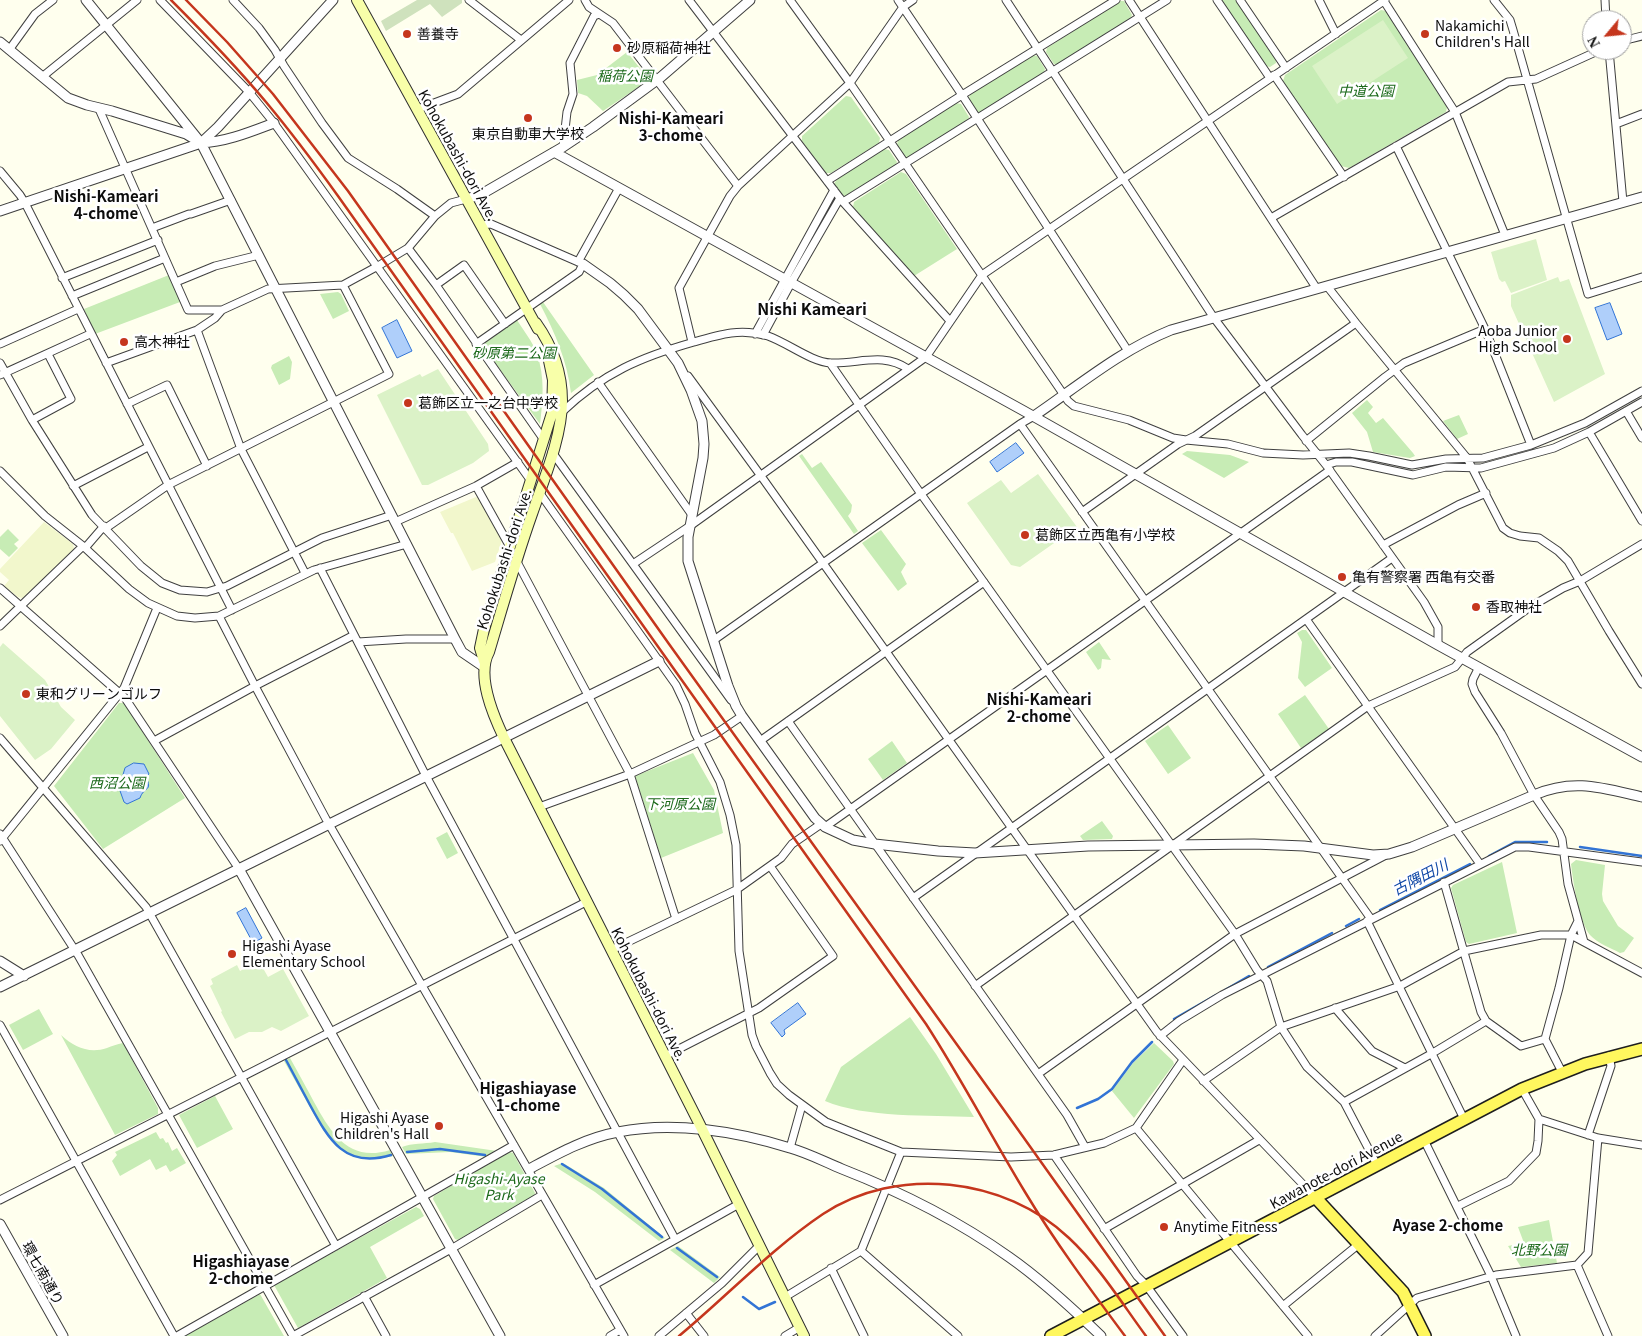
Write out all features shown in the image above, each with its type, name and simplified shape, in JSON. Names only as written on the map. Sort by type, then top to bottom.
[{"type":"main road","name":"Kohokubashi-dori Ave.","points":[[357,0],[466,199],[536,323],[552,347],[562,387],[562,412],[552,452],[484,664]]},
{"type":"main road","name":"Kohokubashi-dori Ave.","points":[[536,323],[553,380],[552,413],[480,648],[491,708],[504,738],[802,1332]]},
{"type":"main road","name":"Kawanote-dori Avenue","points":[[1051,1336],[1522,1089],[1562,1072],[1609,1056],[1642,1049]]},
{"type":"main road","points":[[1315,1197],[1403,1292],[1425,1336]]},
{"type":"street","points":[[9,50],[35,14],[53,0]]},
{"type":"street","points":[[86,0],[201,142],[462,652],[484,664]]},
{"type":"street","points":[[42,77],[137,0]]},
{"type":"street","points":[[160,0],[249,92],[274,123],[531,481]]},
{"type":"street","points":[[233,0],[259,28],[322,123],[348,158],[435,216]]},
{"type":"street","points":[[201,142],[210,135],[333,0]]},
{"type":"street","points":[[469,0],[521,40]]},
{"type":"street","points":[[418,110],[458,94],[569,0]]},
{"type":"street","points":[[689,0],[842,200],[950,321]]},
{"type":"street","points":[[106,363],[197,330],[215,318],[222,310],[268,289],[343,285],[378,266],[408,248],[435,216],[451,203],[480,195],[563,147],[656,81],[750,0]]},
{"type":"street","points":[[790,0],[850,83],[1064,396],[1074,406],[1129,420],[1173,438],[1228,444],[1262,453],[1303,455],[1349,453],[1412,465],[1446,459],[1482,458],[1531,445],[1585,423],[1642,391]]},
{"type":"street","points":[[898,0],[1128,351]]},
{"type":"street","points":[[692,342],[679,288],[730,196],[738,186],[850,83],[903,7],[913,0]]},
{"type":"street","points":[[1006,0],[1214,318],[1306,441],[1328,467],[1424,602],[1438,627],[1438,645]]},
{"type":"street","points":[[828,181],[962,95],[1116,0]]},
{"type":"street","points":[[1129,0],[1317,289]]},
{"type":"street","points":[[755,334],[842,200],[905,164],[1166,0]]},
{"type":"street","points":[[1217,0],[1344,177]]},
{"type":"street","points":[[1240,0],[1286,68]]},
{"type":"street","points":[[1319,0],[1336,34]]},
{"type":"street","points":[[633,564],[761,476],[926,357],[982,275],[1384,0],[1455,112],[1505,235]]},
{"type":"street","points":[[1494,0],[1510,20],[1529,81],[1588,294],[1642,277]]},
{"type":"street","points":[[587,3],[597,15],[613,23],[738,186]]},
{"type":"street","points":[[563,147],[567,112],[573,94],[570,63],[597,15]]},
{"type":"street","points":[[0,42],[68,98],[186,134],[201,142]]},
{"type":"street","points":[[1271,218],[1508,82],[1536,79],[1582,58]]},
{"type":"street","points":[[1610,60],[1623,202]]},
{"type":"street","points":[[99,109],[188,310],[222,310]]},
{"type":"street","points":[[1616,124],[1642,114]]},
{"type":"street","points":[[0,211],[201,142],[222,141],[274,123]]},
{"type":"street","points":[[1396,146],[1485,329],[1531,445]]},
{"type":"street","points":[[554,152],[1034,416],[1461,658],[1642,757]]},
{"type":"street","points":[[0,171],[20,195],[232,610]]},
{"type":"street","points":[[476,344],[579,272],[581,263],[619,188]]},
{"type":"street","points":[[763,336],[788,281],[834,190]]},
{"type":"street","points":[[714,640],[1020,424],[1128,351],[1149,340],[1171,330],[1642,197]]},
{"type":"street","points":[[152,228],[231,200]]},
{"type":"street","points":[[481,225],[491,224],[581,263],[624,295],[668,349],[761,476],[1160,1036],[1315,1197]]},
{"type":"street","points":[[62,278],[158,240]]},
{"type":"street","points":[[408,248],[544,440]]},
{"type":"street","points":[[176,282],[214,266],[259,255]]},
{"type":"street","points":[[72,296],[166,258]]},
{"type":"street","points":[[436,285],[464,264],[505,324]]},
{"type":"street","points":[[0,626],[105,527],[168,485],[389,374],[343,285]]},
{"type":"street","points":[[1327,286],[1467,458],[1503,528],[1510,533],[1520,536],[1539,538],[1558,551],[1568,561],[1642,684]]},
{"type":"street","points":[[0,344],[78,309]]},
{"type":"street","points":[[1082,512],[1178,444],[1195,436],[1356,324]]},
{"type":"street","points":[[1306,441],[1410,360],[1485,329]]},
{"type":"street","points":[[197,330],[241,449],[306,573]]},
{"type":"street","points":[[562,412],[598,382],[622,368],[668,349],[721,334],[741,331],[763,336],[830,363],[877,359],[898,363],[908,369]]},
{"type":"street","points":[[3,374],[90,334]]},
{"type":"street","points":[[32,420],[72,399],[48,354]]},
{"type":"street","points":[[0,363],[3,374],[92,515],[141,566],[162,583],[190,592],[207,592],[221,588],[322,538],[393,519],[476,486],[518,462]]},
{"type":"street","points":[[830,363],[1267,981],[1281,1027],[1307,1067],[1344,1102],[1376,1165]]},
{"type":"street","points":[[683,370],[697,406],[704,432],[703,458],[690,526],[688,562],[736,706]]},
{"type":"street","points":[[598,382],[692,515]]},
{"type":"street","points":[[127,404],[167,385],[207,466]]},
{"type":"street","points":[[611,950],[736,890],[781,858],[792,844],[851,809],[1241,533],[1336,462],[1352,462],[1413,475],[1446,467],[1482,468],[1554,448],[1589,432],[1642,402]]},
{"type":"street","points":[[1626,411],[1642,438]]},
{"type":"street","points":[[1020,424],[1343,879],[1369,920],[1431,1054],[1464,1119]]},
{"type":"street","points":[[1589,432],[1642,521]]},
{"type":"street","points":[[73,486],[148,447]]},
{"type":"street","points":[[552,452],[760,741],[823,825],[853,840],[875,844],[975,853],[1088,846],[1254,844],[1304,846],[1363,855],[1389,854]]},
{"type":"street","points":[[0,470],[45,516],[84,547],[130,589],[148,603],[176,616],[219,616],[306,573],[407,544]]},
{"type":"street","points":[[476,486],[510,547]]},
{"type":"street","points":[[539,492],[676,685],[699,741],[720,782],[730,815],[736,845],[739,951],[749,1014],[756,1046],[777,1084],[826,1122],[901,1152],[1011,1158],[1054,1156],[1104,1143],[1136,1128],[1183,1060]]},
{"type":"street","points":[[1383,545],[1458,505],[1486,493]]},
{"type":"street","points":[[975,986],[1368,706],[1455,667],[1467,652],[1532,606],[1580,581],[1642,544]]},
{"type":"street","points":[[913,898],[1392,558]]},
{"type":"street","points":[[516,560],[630,774],[676,919]]},
{"type":"street","points":[[320,568],[426,776],[675,1239]]},
{"type":"street","points":[[760,741],[984,582]]},
{"type":"street","points":[[0,588],[121,692],[154,741],[239,869],[500,1336]]},
{"type":"street","points":[[157,608],[124,688],[1,838],[75,950],[293,1336],[451,1249],[542,1195]]},
{"type":"street","points":[[219,616],[329,824],[529,1168],[542,1195],[622,1333],[610,1336]]},
{"type":"street","points":[[1306,619],[1480,864]]},
{"type":"street","points":[[154,741],[354,635]]},
{"type":"street","points":[[358,642],[406,639],[455,639]]},
{"type":"street","points":[[0,987],[659,662]]},
{"type":"street","points":[[1479,667],[1472,684],[1534,795],[1562,839],[1568,884],[1584,942]]},
{"type":"street","points":[[539,807],[630,774],[714,735],[742,716]]},
{"type":"street","points":[[788,721],[1067,1114],[1085,1147]]},
{"type":"street","points":[[0,738],[146,907],[336,1246]]},
{"type":"street","points":[[1038,1074],[1235,934],[1389,854],[1412,847],[1553,788],[1577,784],[1642,797]]},
{"type":"street","points":[[1160,1036],[1179,1021],[1222,995],[1515,847],[1521,846],[1642,862]]},
{"type":"street","points":[[665,1056],[749,1014],[833,956],[770,866]]},
{"type":"street","points":[[1444,882],[1481,1012],[1486,1021],[1520,1046],[1545,1039]]},
{"type":"street","points":[[0,1200],[586,902]]},
{"type":"street","points":[[1562,1072],[1545,1039],[1571,935],[1578,921]]},
{"type":"street","points":[[1203,1080],[1281,1027],[1400,986],[1464,951],[1541,935],[1571,935],[1642,973]]},
{"type":"street","points":[[0,961],[24,976]]},
{"type":"street","points":[[1335,1008],[1372,1051],[1405,1068]]},
{"type":"street","points":[[1344,1102],[1486,1021]]},
{"type":"street","points":[[0,1025],[175,1336],[514,1145]]},
{"type":"street","points":[[1588,1135],[1611,1066],[1609,1056]]},
{"type":"street","points":[[1458,1206],[1509,1181],[1536,1153],[1539,1119],[1522,1089]]},
{"type":"street","points":[[790,1148],[802,1105]]},
{"type":"street","points":[[1539,1119],[1598,1138],[1642,1145]]},
{"type":"street","points":[[529,1168],[576,1145],[618,1132],[646,1128],[702,1130],[758,1139],[790,1148],[918,1202],[986,1241],[1033,1275],[1100,1336]]},
{"type":"street","points":[[1136,1128],[1308,1336]]},
{"type":"street","points":[[1375,1336],[1417,1298],[1491,1276],[1577,1265],[1588,1253],[1598,1138]]},
{"type":"street","points":[[1104,1229],[1259,1140]]},
{"type":"street","points":[[1424,1140],[1491,1276],[1516,1336]]},
{"type":"street","points":[[785,1297],[860,1251],[901,1152]]},
{"type":"street","points":[[1054,1156],[1137,1276],[1146,1285],[1183,1336]]},
{"type":"street","points":[[594,1285],[739,1204]]},
{"type":"street","name":"環七南通り","points":[[0,1224],[63,1336]]},
{"type":"street","points":[[1283,1306],[1359,1244]]},
{"type":"street","points":[[659,1336],[722,1283],[760,1245]]},
{"type":"street","points":[[860,1251],[958,1336]]},
{"type":"street","points":[[1577,1265],[1608,1336]]},
{"type":"street","points":[[831,1268],[864,1336]]},
{"type":"street","points":[[364,1296],[386,1336]]},
{"type":"street","points":[[686,1313],[704,1336]]},
{"type":"street","points":[[785,1336],[802,1332]]},
{"type":"green space","points":[[417,0],[462,0],[462,3],[442,17],[430,4],[386,31],[381,21]]},
{"type":"green space","points":[[1221,0],[1236,0],[1276,59],[1276,63],[1270,67],[1266,66]]},
{"type":"green space","points":[[1120,1],[1124,1],[1132,15],[1130,19],[1058,64],[1054,64],[1046,52],[1047,48]]},
{"type":"green space","name":"中道公園","points":[[1381,10],[1386,11],[1447,107],[1446,112],[1349,168],[1341,166],[1283,81],[1285,75]]},
{"type":"green space","points":[[1383,20],[1408,58],[1337,104],[1312,66]]},
{"type":"green space","name":"稲荷公園","points":[[627,52],[647,77],[646,82],[603,111],[587,96],[578,93],[577,80],[597,75]]},
{"type":"green space","points":[[1033,55],[1037,56],[1045,69],[1043,75],[982,113],[977,112],[969,99],[970,94]]},
{"type":"green space","points":[[846,96],[851,97],[880,138],[879,143],[831,173],[826,173],[802,141],[802,136]]},
{"type":"green space","points":[[956,103],[961,104],[969,117],[968,122],[910,158],[905,158],[897,145],[898,140]]},
{"type":"green space","points":[[884,149],[889,150],[897,162],[895,167],[848,196],[844,196],[834,184],[837,179]]},
{"type":"green space","points":[[901,172],[906,174],[957,249],[914,276],[853,207],[854,202]]},
{"type":"green space","points":[[1536,239],[1547,280],[1511,293],[1505,281],[1502,282],[1499,279],[1491,252]]},
{"type":"green space","points":[[169,275],[180,302],[95,334],[84,309]]},
{"type":"green space","points":[[1558,277],[1560,282],[1569,279],[1605,374],[1554,402],[1511,306],[1511,295]]},
{"type":"green space","points":[[338,292],[341,294],[349,311],[333,319],[320,294]]},
{"type":"green space","name":"砂原第二公園","points":[[543,302],[594,375],[571,393],[567,369],[560,347],[540,304]]},
{"type":"green space","name":"砂原第二公園","points":[[517,320],[533,345],[540,363],[543,389],[540,424],[482,345]]},
{"type":"green space","points":[[289,356],[292,362],[290,379],[279,385],[271,368],[272,365]]},
{"type":"green space","points":[[438,369],[488,444],[489,451],[473,463],[428,485],[422,485],[377,395],[420,374],[422,377]]},
{"type":"green space","points":[[1367,400],[1373,407],[1368,413],[1376,423],[1383,418],[1415,456],[1410,458],[1373,452],[1367,432],[1352,413]]},
{"type":"green space","points":[[1459,415],[1468,434],[1457,439],[1443,421]]},
{"type":"green space","points":[[1187,451],[1230,455],[1249,462],[1224,478],[1182,454]]},
{"type":"green space","points":[[802,454],[812,468],[821,462],[852,505],[848,516],[858,531],[854,534],[799,456]]},
{"type":"green space","points":[[1038,474],[1077,527],[1020,567],[1011,565],[967,503],[1001,480],[1011,493]]},
{"type":"green space","points":[[476,497],[480,498],[502,540],[495,562],[472,571],[440,512]]},
{"type":"green space","points":[[44,522],[73,544],[74,549],[23,598],[18,597],[4,586],[9,580],[0,572],[0,569]]},
{"type":"green space","points":[[8,529],[19,540],[14,544],[18,548],[9,557],[0,549],[0,537]]},
{"type":"green space","points":[[881,530],[906,564],[901,572],[907,584],[898,591],[862,543]]},
{"type":"green space","points":[[1306,630],[1332,668],[1305,687],[1298,678],[1302,642],[1297,633]]},
{"type":"green space","points":[[1099,642],[1111,660],[1102,659],[1101,668],[1098,670],[1086,652]]},
{"type":"green space","name":"東和グリーンゴルフ","points":[[3,643],[45,680],[61,707],[75,720],[51,749],[35,760],[0,716],[0,647]]},
{"type":"green space","points":[[1305,695],[1329,729],[1301,748],[1278,714]]},
{"type":"green space","name":"西沼公園","points":[[119,703],[124,703],[185,798],[103,849],[54,786]]},
{"type":"green space","points":[[1168,725],[1191,758],[1168,774],[1145,741]]},
{"type":"green space","points":[[892,741],[907,763],[883,780],[868,759]]},
{"type":"green space","name":"下河原公園","points":[[693,753],[714,790],[723,833],[661,858],[635,776]]},
{"type":"green space","points":[[1102,821],[1113,836],[1112,839],[1083,840],[1080,836]]},
{"type":"green space","points":[[447,832],[458,853],[447,859],[436,838]]},
{"type":"green space","points":[[1576,860],[1605,865],[1603,901],[1618,926],[1634,938],[1624,952],[1620,953],[1600,943],[1586,929],[1577,901],[1572,871],[1571,864]]},
{"type":"green space","points":[[1502,862],[1517,933],[1469,944],[1466,942],[1451,888],[1453,885]]},
{"type":"green space","points":[[259,961],[268,977],[283,969],[309,1016],[281,1031],[272,1027],[262,1032],[249,1032],[235,1039],[210,986],[213,984],[211,979],[237,965],[240,971]]},
{"type":"green space","points":[[39,1009],[53,1034],[23,1050],[9,1025]]},
{"type":"green space","points":[[910,1017],[936,1054],[974,1117],[878,1113],[825,1101],[841,1067]]},
{"type":"green space","points":[[61,1035],[71,1043],[88,1050],[100,1050],[123,1043],[158,1108],[158,1114],[115,1135]]},
{"type":"green space","points":[[1154,1043],[1174,1064],[1134,1118],[1112,1091],[1133,1063]]},
{"type":"green space","points":[[290,1058],[327,1124],[343,1142],[352,1149],[363,1152],[376,1153],[390,1150],[393,1156],[363,1159],[342,1151],[326,1134],[284,1061]]},
{"type":"green space","points":[[215,1096],[233,1129],[197,1148],[179,1115]]},
{"type":"green space","points":[[156,1132],[160,1139],[163,1138],[166,1143],[168,1142],[172,1151],[177,1148],[186,1163],[170,1172],[166,1165],[156,1170],[150,1159],[120,1176],[112,1161],[117,1155],[115,1152]]},
{"type":"green space","points":[[435,1142],[497,1151],[487,1157],[450,1152],[406,1154],[402,1147]]},
{"type":"green space","name":"Higashi-Ayase Park","points":[[509,1152],[513,1153],[535,1193],[534,1196],[458,1240],[455,1239],[433,1199],[434,1196]]},
{"type":"green space","points":[[563,1163],[604,1188],[665,1238],[659,1241],[595,1192],[554,1166]]},
{"type":"green space","name":"Higashi-Ayase Park","points":[[416,1207],[420,1209],[424,1216],[370,1247],[387,1278],[298,1328],[274,1285]]},
{"type":"green space","name":"北野公園","points":[[1549,1220],[1557,1263],[1521,1267],[1508,1246],[1524,1243],[1518,1227]]},
{"type":"green space","points":[[678,1246],[720,1277],[714,1283],[670,1250]]},
{"type":"green space","points":[[260,1294],[284,1336],[185,1336]]},
{"type":"water","points":[[1610,303],[1622,334],[1607,340],[1595,308]]},
{"type":"water","points":[[397,320],[412,351],[397,358],[382,328]]},
{"type":"water","points":[[1016,443],[1024,453],[997,472],[990,462]]},
{"type":"water","points":[[134,763],[144,764],[149,774],[146,777],[149,785],[140,798],[127,804],[124,802],[119,788],[125,768]]},
{"type":"water","points":[[246,908],[262,938],[253,943],[237,913]]},
{"type":"water","points":[[798,1003],[806,1014],[784,1030],[785,1034],[782,1037],[771,1023]]},
{"type":"waterway","name":"古隅田川","points":[[1489,856],[1515,842],[1547,842]]},
{"type":"waterway","name":"古隅田川","points":[[1580,847],[1642,856]]},
{"type":"waterway","name":"古隅田川","points":[[1380,910],[1470,864]]},
{"type":"waterway","name":"古隅田川","points":[[1346,926],[1359,919]]},
{"type":"waterway","name":"古隅田川","points":[[1268,967],[1332,933]]},
{"type":"waterway","name":"古隅田川","points":[[1225,990],[1249,976]]},
{"type":"waterway","name":"古隅田川","points":[[1174,1019],[1216,995]]},
{"type":"waterway","name":"古隅田川","points":[[1077,1108],[1098,1099],[1112,1089],[1132,1062],[1152,1042]]},
{"type":"waterway","points":[[286,1060],[324,1130],[340,1148],[350,1155],[362,1158],[391,1155]]},
{"type":"waterway","points":[[407,1152],[440,1149],[485,1155]]},
{"type":"waterway","points":[[562,1164],[602,1189],[662,1237]]},
{"type":"waterway","points":[[677,1248],[717,1277]]},
{"type":"waterway","points":[[743,1297],[759,1309],[775,1302]]},
{"type":"railway","points":[[171,0],[255,89],[294,136],[338,196],[926,1024],[1036,1211],[1125,1336]]},
{"type":"railway","points":[[186,0],[227,42],[273,94],[348,191],[669,644],[1165,1336]]},
{"type":"railway","points":[[679,1336],[767,1257],[823,1214],[852,1198],[884,1188],[916,1184],[950,1185],[983,1191],[1014,1202],[1043,1217],[1069,1238],[1090,1260],[1146,1336]]},
{"type":"place","name":"善養寺","points":[[407,34]]},
{"type":"place","name":"Nakamichi Children's Hall","points":[[1425,34]]},
{"type":"place","name":"砂原稲荷神社","points":[[617,48]]},
{"type":"place","name":"東京自動車大学校","points":[[528,118]]},
{"type":"place","name":"Aoba Junior High School","points":[[1567,339]]},
{"type":"place","name":"高木神社","points":[[124,342]]},
{"type":"place","name":"葛飾区立一之台中学校","points":[[408,403]]},
{"type":"place","name":"葛飾区立西亀有小学校","points":[[1025,535]]},
{"type":"place","name":"亀有警察署 西亀有交番","points":[[1342,577]]},
{"type":"place","name":"香取神社","points":[[1476,607]]},
{"type":"place","name":"東和グリーンゴルフ","points":[[26,694]]},
{"type":"place","name":"Higashi Ayase Elementary School","points":[[232,954]]},
{"type":"place","name":"Higashi Ayase Children's Hall","points":[[439,1126]]},
{"type":"place","name":"Anytime Fitness","points":[[1164,1227]]},
{"type":"district","name":"Nishi-Kameari 3-chome","points":[[671,126]]},
{"type":"district","name":"Nishi-Kameari 4-chome","points":[[106,204]]},
{"type":"district","name":"Nishi Kameari","points":[[812,309]]},
{"type":"district","name":"Nishi-Kameari 2-chome","points":[[1039,708]]},
{"type":"district","name":"Higashiayase 1-chome","points":[[528,1096]]},
{"type":"district","name":"Ayase 2-chome","points":[[1448,1225]]},
{"type":"district","name":"Higashiayase 2-chome","points":[[241,1270]]}]
